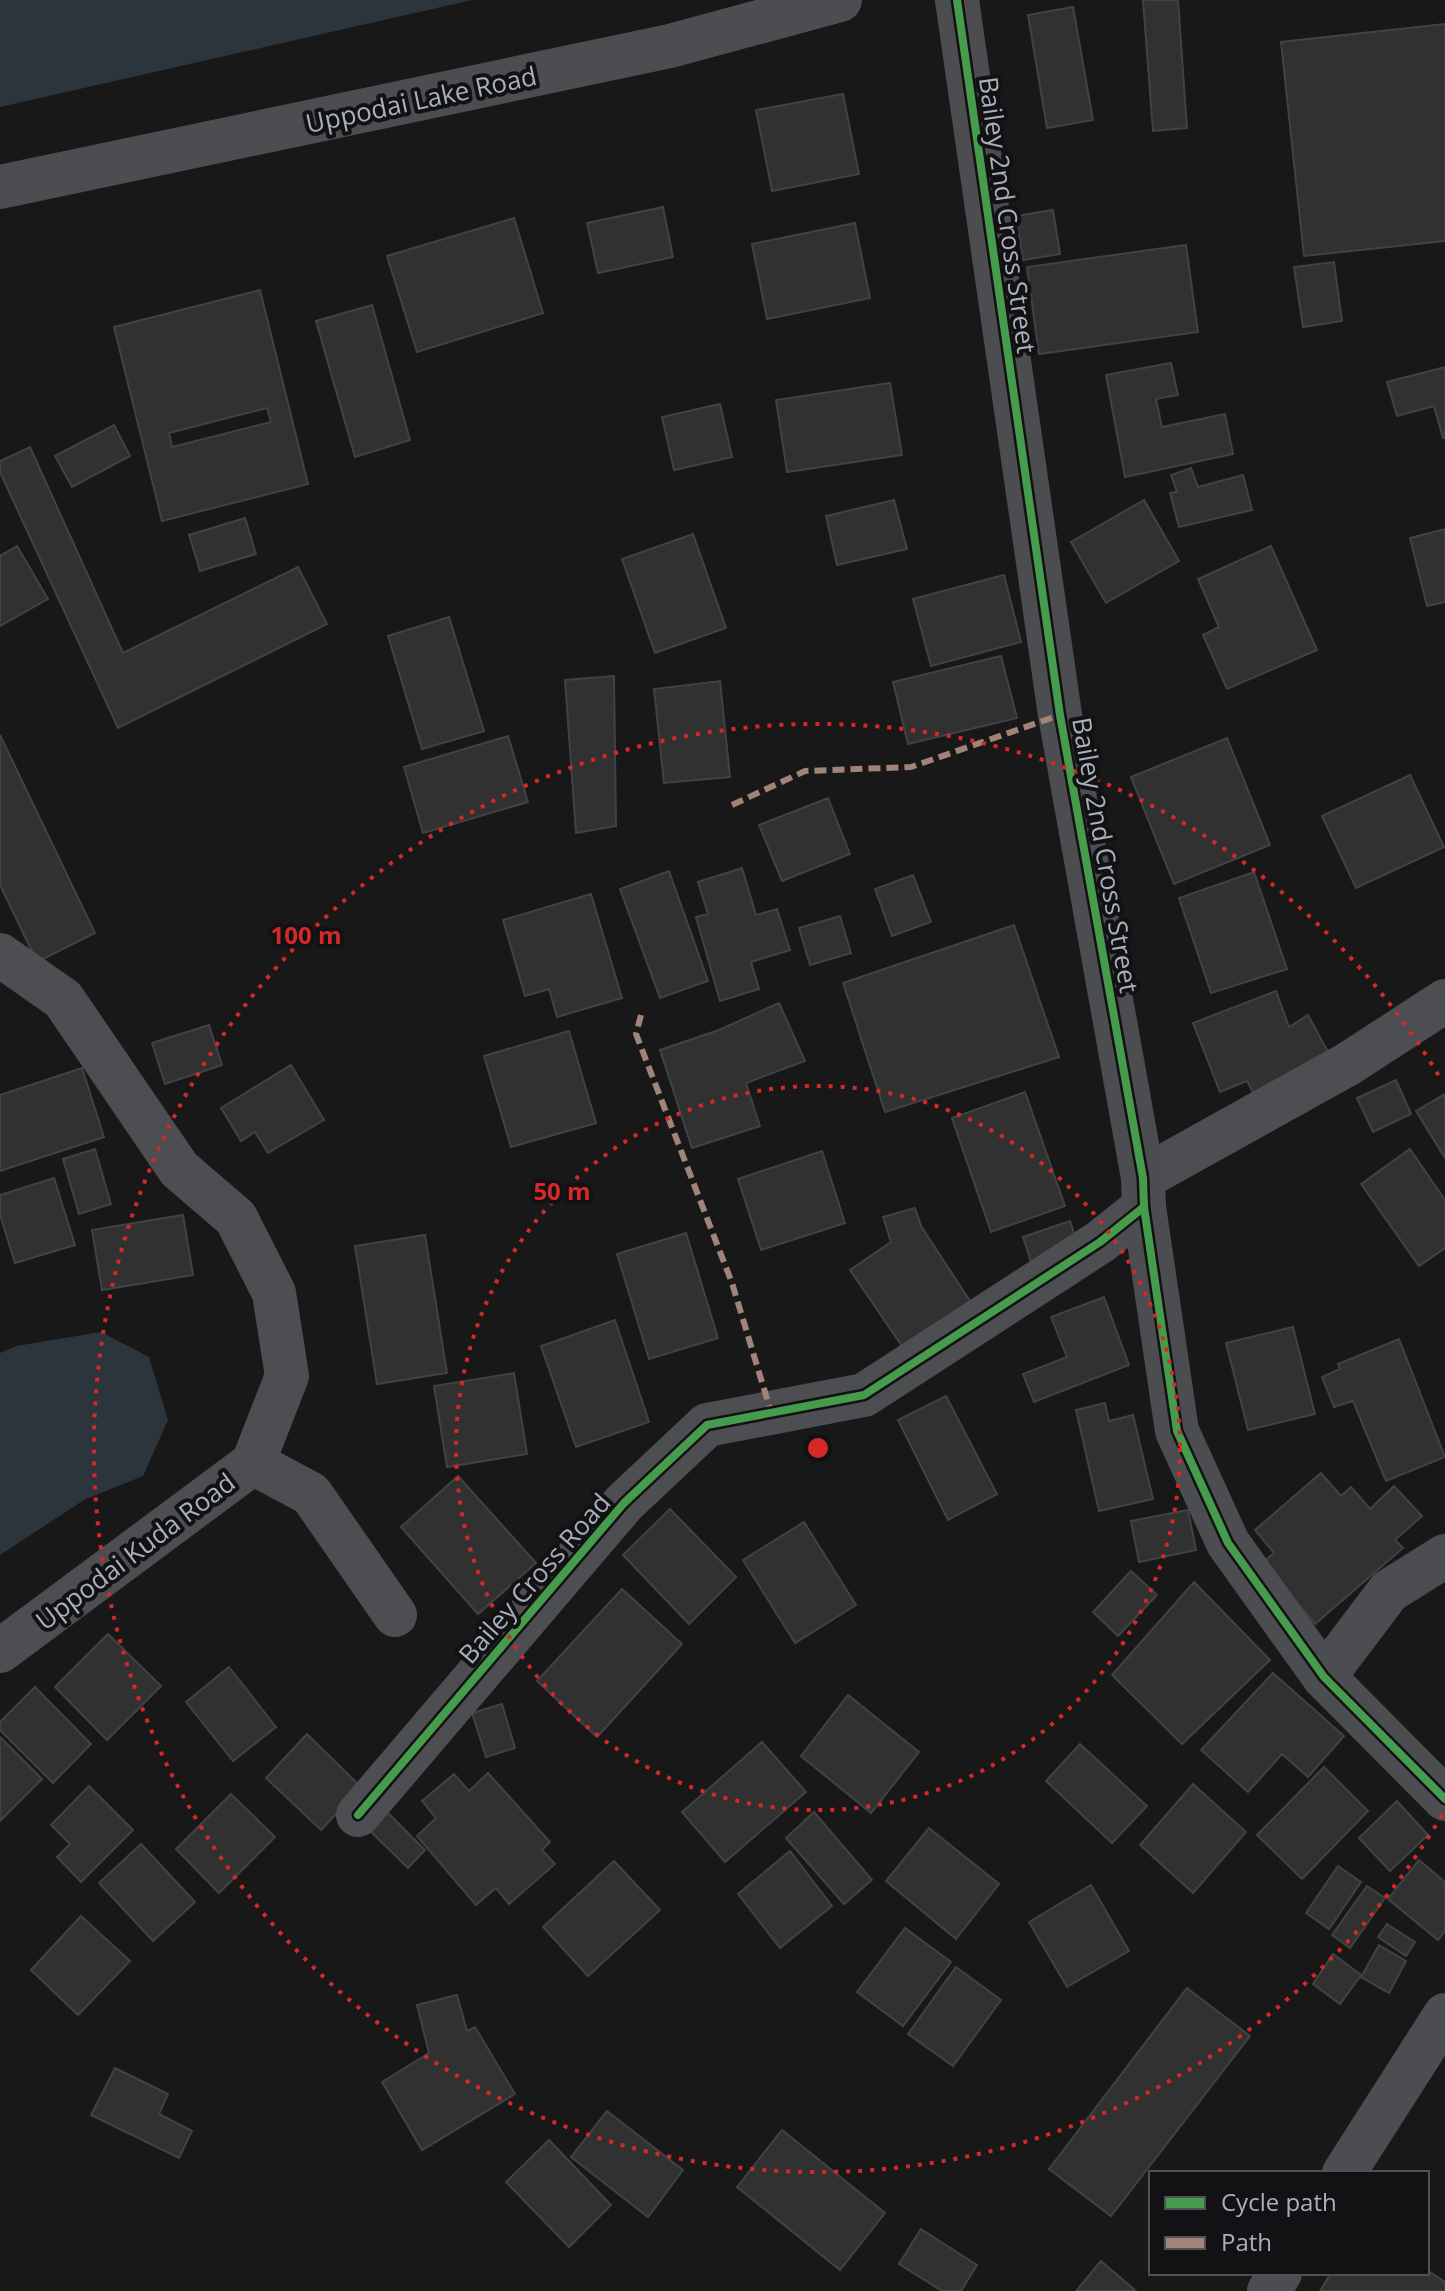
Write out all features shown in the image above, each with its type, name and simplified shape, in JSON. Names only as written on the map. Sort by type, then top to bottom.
[{"type":"street","name":"Uppodai Lake Road","points":[[0,187],[670,46],[840,0]]},
{"type":"street","name":"Bailey 2nd Cross Street","points":[[957,0],[1060,715],[1143,1193],[1177,1431],[1228,1543],[1324,1677],[1445,1799]]},
{"type":"street","points":[[0,955],[63,999],[179,1169],[236,1218],[274,1293],[287,1376],[253,1463]]},
{"type":"street","name":"Bailey Cross Road","points":[[358,1815],[624,1503],[707,1425],[864,1395],[1100,1242],[1143,1193],[1445,1001]]},
{"type":"street","name":"Uppodai Kuda Road","points":[[0,1651],[253,1463],[311,1494],[395,1615]]},
{"type":"street","points":[[1324,1677],[1389,1591],[1445,1556]]},
{"type":"street","points":[[1345,2171],[1445,2015]]},
{"type":"shaded area","points":[[0,0],[472,0],[0,107]]},
{"type":"shaded area","points":[[101,1332],[149,1357],[168,1420],[143,1476],[84,1500],[0,1555],[0,1353],[16,1346]]},
{"type":"building","points":[[1143,0],[1178,0],[1187,128],[1153,131]]},
{"type":"building","points":[[1073,7],[1093,120],[1047,128],[1028,15]]},
{"type":"building","points":[[1445,24],[1445,241],[1304,256],[1281,42]]},
{"type":"building","points":[[843,94],[859,174],[772,191],[756,110]]},
{"type":"building","points":[[663,207],[673,257],[598,273],[587,223]]},
{"type":"building","points":[[1053,210],[1060,254],[1023,260],[1016,216]]},
{"type":"building","points":[[514,218],[543,313],[417,352],[387,256]]},
{"type":"building","points":[[855,223],[870,298],[767,319],[752,244]]},
{"type":"building","points":[[1186,245],[1198,332],[1039,354],[1027,267]]},
{"type":"building","points":[[1334,262],[1342,321],[1303,327],[1294,267]]},
{"type":"building","points":[[260,290],[308,484],[162,521],[114,327]],"holes":[[[267,408],[271,422],[172,447],[169,433]]]},
{"type":"building","points":[[372,305],[410,440],[355,457],[316,321]]},
{"type":"building","points":[[1171,363],[1178,395],[1156,399],[1162,427],[1225,414],[1233,454],[1125,477],[1106,375]]},
{"type":"building","points":[[1445,367],[1443,438],[1434,406],[1397,416],[1387,382]]},
{"type":"building","points":[[890,383],[902,455],[787,472],[776,400]]},
{"type":"building","points":[[720,404],[732,457],[674,470],[662,417]]},
{"type":"building","points":[[114,425],[130,456],[72,487],[55,456]]},
{"type":"building","points":[[30,447],[123,653],[298,567],[327,624],[118,728],[0,472],[0,461]]},
{"type":"building","points":[[1191,468],[1198,487],[1243,475],[1252,510],[1179,527],[1170,493],[1177,492],[1171,475]]},
{"type":"building","points":[[894,500],[907,549],[837,565],[826,516]]},
{"type":"building","points":[[1144,500],[1179,561],[1106,603],[1071,542]]},
{"type":"building","points":[[245,518],[256,554],[200,571],[189,535]]},
{"type":"building","points":[[1445,529],[1445,602],[1427,606],[1410,538]]},
{"type":"building","points":[[693,534],[726,628],[655,653],[622,559]]},
{"type":"building","points":[[17,546],[48,599],[0,626],[0,556]]},
{"type":"building","points":[[1271,546],[1317,650],[1227,689],[1203,635],[1219,627],[1198,579]]},
{"type":"building","points":[[1004,575],[1021,642],[931,666],[913,599]]},
{"type":"building","points":[[449,617],[484,731],[422,749],[388,636]]},
{"type":"building","points":[[1001,656],[1017,718],[908,744],[893,682]]},
{"type":"building","points":[[614,676],[616,826],[576,833],[565,680]]},
{"type":"building","points":[[720,681],[730,777],[664,783],[654,689]]},
{"type":"building","points":[[0,735],[95,933],[37,962],[0,885]]},
{"type":"building","points":[[508,736],[528,802],[423,833],[404,767]]},
{"type":"building","points":[[1227,738],[1270,845],[1174,884],[1131,777]]},
{"type":"building","points":[[1410,775],[1444,847],[1356,888],[1322,816]]},
{"type":"building","points":[[828,798],[850,854],[782,881],[759,825]]},
{"type":"building","points":[[742,868],[756,915],[777,909],[790,950],[751,962],[759,989],[720,1001],[696,917],[708,914],[698,882]]},
{"type":"building","points":[[669,871],[708,981],[660,998],[620,889]]},
{"type":"building","points":[[1254,872],[1287,969],[1211,993],[1179,898]]},
{"type":"building","points":[[913,875],[931,922],[892,936],[875,889]]},
{"type":"building","points":[[591,894],[622,998],[557,1017],[549,989],[525,996],[503,920]]},
{"type":"building","points":[[840,916],[851,953],[810,965],[799,928]]},
{"type":"building","points":[[1014,925],[1059,1057],[885,1112],[843,983]]},
{"type":"building","points":[[1276,991],[1289,1027],[1308,1015],[1333,1061],[1258,1102],[1247,1081],[1220,1092],[1193,1023]]},
{"type":"building","points":[[779,1003],[805,1061],[746,1083],[760,1126],[692,1148],[660,1050],[719,1030]]},
{"type":"building","points":[[209,1025],[222,1065],[165,1084],[152,1043]]},
{"type":"building","points":[[569,1031],[596,1123],[511,1147],[484,1056]]},
{"type":"building","points":[[291,1065],[324,1120],[268,1153],[255,1132],[241,1141],[221,1108]]},
{"type":"building","points":[[82,1068],[104,1137],[0,1171],[0,1095]]},
{"type":"building","points":[[1396,1080],[1411,1114],[1373,1132],[1357,1098]]},
{"type":"building","points":[[1025,1092],[1065,1206],[991,1232],[952,1118]]},
{"type":"building","points":[[1445,1094],[1445,1158],[1416,1111]]},
{"type":"building","points":[[95,1149],[111,1204],[79,1214],[63,1159]]},
{"type":"building","points":[[1410,1149],[1445,1200],[1445,1248],[1419,1266],[1361,1184]]},
{"type":"building","points":[[822,1151],[845,1223],[761,1250],[738,1179]]},
{"type":"building","points":[[54,1178],[75,1245],[15,1263],[0,1215],[0,1195]]},
{"type":"building","points":[[915,1208],[921,1226],[970,1301],[902,1346],[850,1270],[891,1242],[883,1217]]},
{"type":"building","points":[[183,1215],[193,1275],[102,1290],[92,1230]]},
{"type":"building","points":[[1070,1221],[1079,1249],[1032,1265],[1023,1237]]},
{"type":"building","points":[[686,1233],[718,1338],[649,1359],[617,1254]]},
{"type":"building","points":[[425,1235],[447,1373],[377,1384],[355,1246]]},
{"type":"building","points":[[1104,1297],[1129,1365],[1034,1402],[1023,1374],[1067,1357],[1051,1317]]},
{"type":"building","points":[[615,1320],[649,1422],[576,1447],[541,1346]]},
{"type":"building","points":[[1293,1327],[1315,1414],[1248,1430],[1226,1343]]},
{"type":"building","points":[[1399,1339],[1445,1457],[1386,1481],[1353,1401],[1334,1407],[1322,1377],[1340,1369],[1338,1364]]},
{"type":"building","points":[[514,1373],[527,1454],[447,1467],[434,1386]]},
{"type":"building","points":[[946,1396],[997,1494],[948,1520],[898,1420]]},
{"type":"building","points":[[1105,1403],[1109,1421],[1133,1415],[1153,1499],[1099,1511],[1076,1410]]},
{"type":"building","points":[[1321,1473],[1341,1496],[1351,1487],[1370,1509],[1394,1486],[1422,1516],[1395,1540],[1403,1548],[1315,1624],[1263,1562],[1274,1553],[1255,1530]]},
{"type":"building","points":[[458,1476],[536,1563],[478,1614],[401,1527]]},
{"type":"building","points":[[670,1509],[736,1577],[689,1624],[623,1555]]},
{"type":"building","points":[[1188,1510],[1196,1550],[1139,1562],[1131,1521]]},
{"type":"building","points":[[804,1522],[856,1605],[795,1643],[743,1560]]},
{"type":"building","points":[[1131,1571],[1157,1595],[1118,1636],[1093,1612]]},
{"type":"building","points":[[1194,1582],[1270,1660],[1182,1744],[1112,1675]]},
{"type":"building","points":[[622,1589],[682,1644],[597,1737],[537,1681]]},
{"type":"building","points":[[108,1634],[161,1686],[107,1740],[55,1687]]},
{"type":"building","points":[[229,1667],[276,1727],[233,1761],[186,1702]]},
{"type":"building","points":[[1273,1673],[1344,1736],[1308,1777],[1282,1754],[1248,1792],[1201,1750]]},
{"type":"building","points":[[35,1687],[91,1744],[53,1783],[0,1730],[0,1722]]},
{"type":"building","points":[[848,1695],[919,1752],[871,1813],[801,1756]]},
{"type":"building","points":[[502,1704],[515,1748],[486,1757],[472,1713]]},
{"type":"building","points":[[307,1734],[361,1787],[321,1830],[266,1778]]},
{"type":"building","points":[[0,1737],[42,1779],[0,1821]]},
{"type":"building","points":[[762,1742],[806,1792],[725,1862],[682,1812]]},
{"type":"building","points":[[1080,1744],[1147,1806],[1112,1843],[1046,1781]]},
{"type":"building","points":[[1324,1767],[1368,1811],[1302,1879],[1257,1835]]},
{"type":"building","points":[[488,1773],[550,1842],[542,1850],[555,1864],[509,1904],[496,1888],[476,1905],[417,1836],[436,1818],[422,1801],[454,1774],[469,1791]]},
{"type":"building","points":[[1193,1784],[1246,1832],[1193,1893],[1140,1845]]},
{"type":"building","points":[[89,1786],[133,1830],[81,1882],[57,1857],[70,1844],[51,1825]]},
{"type":"building","points":[[231,1794],[275,1837],[219,1893],[176,1849]]},
{"type":"building","points":[[1397,1801],[1428,1835],[1390,1871],[1359,1838]]},
{"type":"building","points":[[385,1810],[425,1850],[408,1868],[367,1828]]},
{"type":"building","points":[[814,1812],[872,1880],[844,1904],[786,1838]]},
{"type":"building","points":[[929,1828],[999,1884],[956,1939],[886,1881]]},
{"type":"building","points":[[141,1844],[195,1902],[153,1941],[99,1883]]},
{"type":"building","points":[[790,1851],[832,1906],[780,1948],[738,1894]]},
{"type":"building","points":[[1419,1860],[1445,1882],[1445,1931],[1438,1940],[1388,1899]]},
{"type":"building","points":[[614,1861],[660,1910],[588,1976],[543,1927]]},
{"type":"building","points":[[1338,1866],[1361,1882],[1329,1929],[1306,1913]]},
{"type":"building","points":[[1091,1885],[1129,1951],[1067,1987],[1029,1922]]},
{"type":"building","points":[[1367,1886],[1385,1898],[1350,1948],[1332,1935]]},
{"type":"building","points":[[81,1916],[130,1961],[78,2015],[31,1970]]},
{"type":"building","points":[[1387,1924],[1415,1942],[1406,1956],[1378,1937]]},
{"type":"building","points":[[905,1928],[951,1962],[903,2026],[857,1992]]},
{"type":"building","points":[[1379,1945],[1406,1961],[1389,1993],[1361,1977]]},
{"type":"building","points":[[1333,1954],[1361,1975],[1340,2004],[1313,1984]]},
{"type":"building","points":[[956,1967],[1001,2000],[953,2066],[908,2034]]},
{"type":"building","points":[[1187,1988],[1250,2036],[1111,2216],[1049,2169]]},
{"type":"building","points":[[457,1995],[467,2031],[475,2027],[515,2094],[422,2150],[382,2082],[429,2053],[417,2005]]},
{"type":"building","points":[[115,2068],[168,2094],[159,2114],[192,2131],[179,2158],[91,2115]]},
{"type":"building","points":[[607,2111],[683,2170],[648,2217],[571,2157]]},
{"type":"building","points":[[782,2130],[885,2213],[840,2270],[737,2187]]},
{"type":"building","points":[[549,2140],[611,2205],[569,2247],[506,2182]]},
{"type":"building","points":[[921,2229],[977,2265],[961,2291],[942,2291],[899,2264]]},
{"type":"building","points":[[1101,2261],[1136,2291],[1076,2291]]},
{"type":"building","points":[[1429,2271],[1445,2282],[1445,2291],[1320,2291],[1330,2275],[1429,2275]]},
{"type":"marked path","points":[[732,805],[805,771],[911,767],[1060,715]]},
{"type":"marked path","points":[[641,1015],[636,1034],[732,1283],[771,1412]]},
{"type":"cycle path","points":[[957,0],[1060,715],[1143,1178],[1144,1207],[1177,1431],[1228,1543],[1324,1677],[1445,1799]]},
{"type":"cycle path","points":[[358,1815],[624,1503],[707,1425],[864,1395],[1100,1242],[1144,1207]]}]
